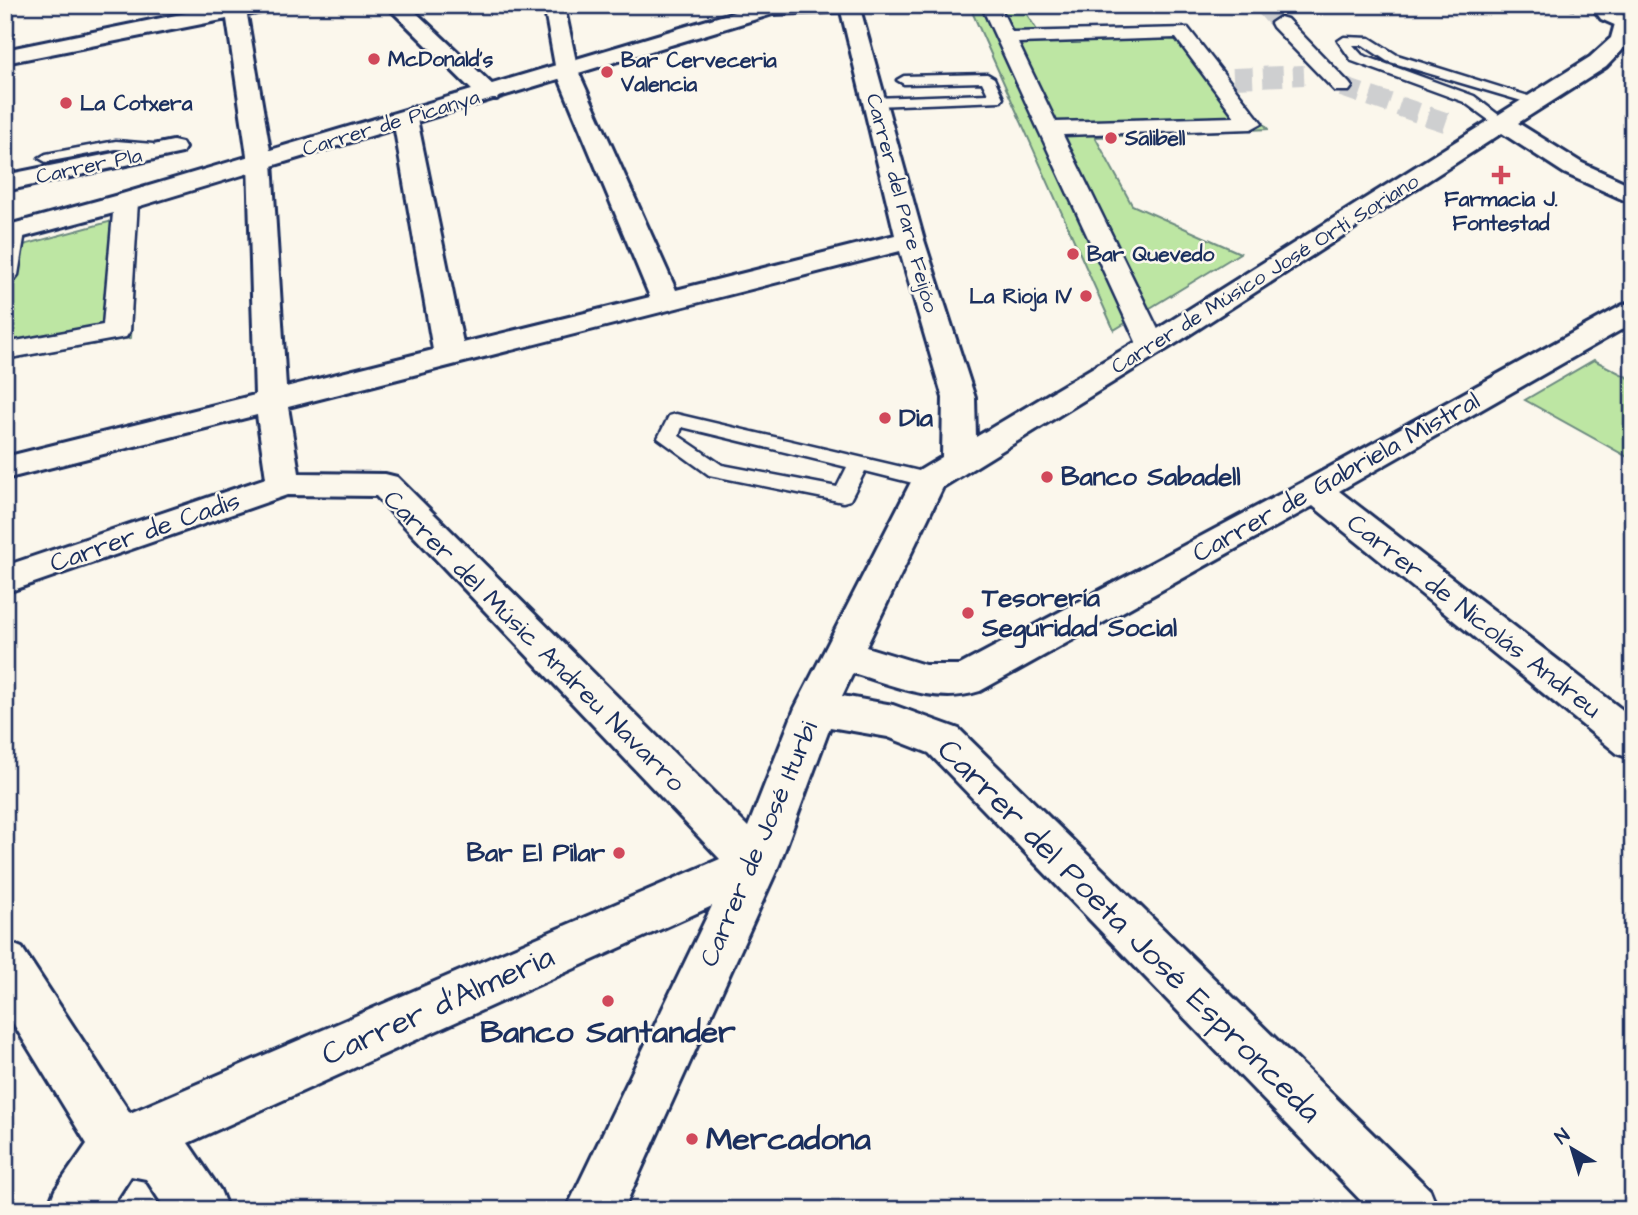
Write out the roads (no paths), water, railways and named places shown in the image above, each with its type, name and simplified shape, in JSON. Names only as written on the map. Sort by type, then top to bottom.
[{"type":"street","points":[[5,57],[236,8],[269,5]]},
{"type":"street","points":[[396,5],[489,94]]},
{"type":"street","points":[[554,5],[567,71],[667,302]]},
{"type":"street","points":[[990,5],[1152,346]]},
{"type":"street","name":"Carrer de Picanya","points":[[9,233],[126,202],[778,7],[855,6]]},
{"type":"street","name":"Carrer del Pare Feijóo","points":[[855,6],[874,103],[910,240],[958,398],[944,471]]},
{"type":"street","points":[[236,8],[260,162],[271,402],[284,484]]},
{"type":"street","name":"Carrer de Músico José Ortí Soriano","points":[[944,471],[1152,346],[1598,62],[1621,40],[1610,16]]},
{"type":"street","points":[[1280,23],[1336,81],[1304,75]]},
{"type":"street","points":[[1006,37],[1181,32],[1224,78],[1251,123],[1051,129]]},
{"type":"street","name":"Carrer de Músico José Ortí Soriano","points":[[1598,62],[1633,51]]},
{"type":"street","points":[[405,119],[450,356]]},
{"type":"street","points":[[1502,123],[1573,168],[1633,196]]},
{"type":"street","points":[[1475,142],[1573,168]]},
{"type":"street","name":"Carrer Pla","points":[[5,183],[162,151]]},
{"type":"street","points":[[5,351],[116,331],[126,202]]},
{"type":"street","points":[[5,275],[9,233]]},
{"type":"street","points":[[5,468],[910,240]]},
{"type":"street","name":"Carrer de Gabriela Mistral","points":[[842,654],[925,680],[966,680],[1315,490],[1633,311]]},
{"type":"street","points":[[958,398],[1000,436]]},
{"type":"street","name":"Carrer de José Iturbi","points":[[594,1210],[756,865],[816,708],[842,654],[944,471]]},
{"type":"street","name":"Carrer de Cadis","points":[[5,580],[284,484]]},
{"type":"street","name":"Carrer del Músic Andreu Navarro","points":[[284,484],[385,485],[756,865]]},
{"type":"street","name":"Carrer de Nicolás Andreu","points":[[1315,490],[1623,721]]},
{"type":"street","name":"Carrer del Poeta José Espronceda","points":[[816,708],[893,721],[944,741],[1410,1210]]},
{"type":"street","name":"Carrer d'Almeria","points":[[120,1146],[756,865]]},
{"type":"street","points":[[5,964],[120,1146],[163,1156],[200,1210]]},
{"type":"street","points":[[75,1210],[120,1146]]},
{"type":"lane","points":[[1502,123],[1469,99],[1357,58],[1344,41],[1366,41],[1392,58],[1537,101]]},
{"type":"lane","points":[[874,103],[996,98],[987,78],[904,80]]},
{"type":"lane","points":[[46,158],[116,145],[148,147],[162,151]]},
{"type":"lane","points":[[859,461],[843,495],[716,470],[668,438],[676,420],[859,461],[944,471]]},
{"type":"tunnel","points":[[1264,5],[1280,23]]},
{"type":"tunnel","points":[[1233,78],[1304,75]]},
{"type":"tunnel","points":[[1342,87],[1448,123]]},
{"type":"place","name":"McDonald's","points":[[374,59]]},
{"type":"place","name":"Bar Cerveceria Valencia","points":[[607,72]]},
{"type":"place","name":"La Cotxera","points":[[66,103]]},
{"type":"place","name":"Salibell","points":[[1111,138]]},
{"type":"place","name":"Farmacia J. Fontestad","points":[[1501,175]]},
{"type":"place","name":"Bar Quevedo","points":[[1073,254]]},
{"type":"place","name":"La Rioja IV","points":[[1086,296]]},
{"type":"place","name":"Dia","points":[[885,418]]},
{"type":"place","name":"Banco Sabadell","points":[[1047,477]]},
{"type":"place","name":"Tesorería Seguridad Social","points":[[968,613]]},
{"type":"place","name":"Bar El Pilar","points":[[619,853]]},
{"type":"place","name":"Banco Santander","points":[[608,1001]]},
{"type":"place","name":"Mercadona","points":[[692,1139]]}]
